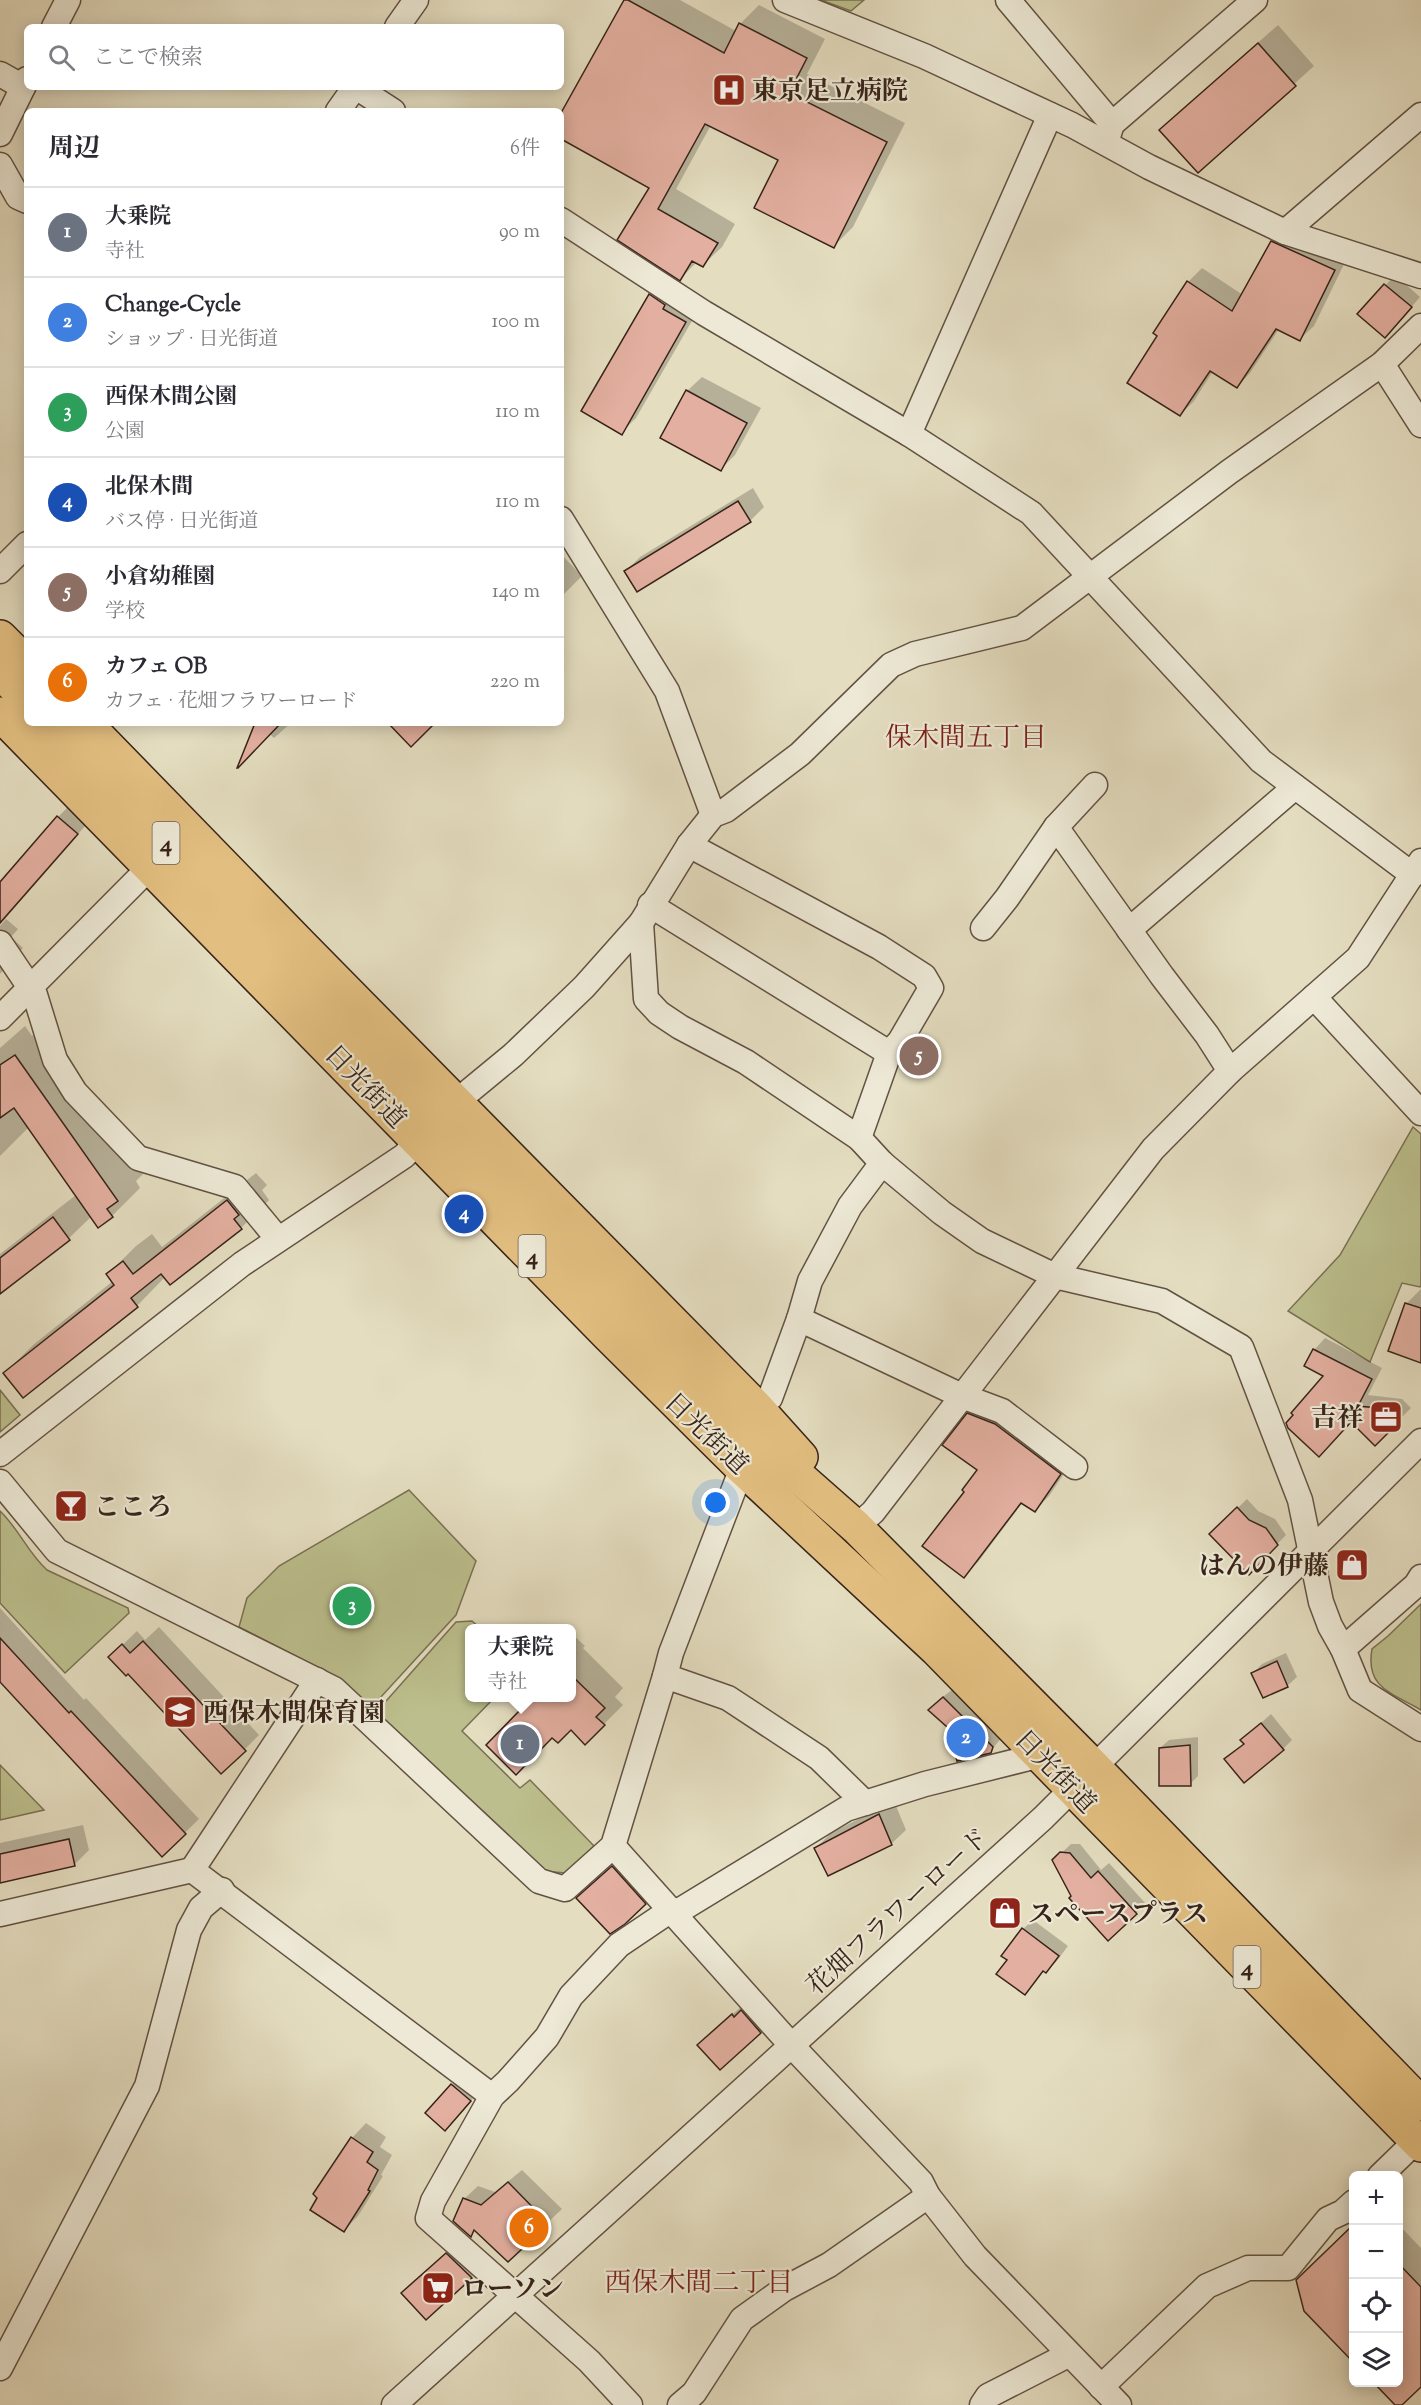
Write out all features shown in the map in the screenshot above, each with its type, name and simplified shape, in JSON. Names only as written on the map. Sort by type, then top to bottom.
[{"type":"highway","points":[[0,638],[24,661]]},
{"type":"highway","points":[[0,672],[24,696]]},
{"type":"highway","name":"日光街道","points":[[0,714],[608,1335],[742,1468],[928,1641],[1041,1755],[1084,1778],[1421,2104]]},
{"type":"highway","name":"日光街道","points":[[54,726],[705,1394],[856,1527],[1419,2142]]},
{"type":"highway","name":"4","points":[[89,726],[758,1408],[792,1446],[856,1527]]},
{"type":"street","points":[[56,24],[68,0]]},
{"type":"street","points":[[399,24],[416,0]]},
{"type":"street","points":[[785,0],[924,56],[1050,115],[1109,133]]},
{"type":"street","points":[[1008,0],[1109,133],[1149,167],[1285,232],[1421,276]]},
{"type":"street","points":[[1109,133],[1255,0]]},
{"type":"street","points":[[0,74],[24,83]]},
{"type":"street","points":[[0,134],[24,85]]},
{"type":"street","points":[[340,108],[353,90]]},
{"type":"street","points":[[360,90],[388,108]]},
{"type":"street","points":[[909,434],[1050,115]]},
{"type":"street","points":[[1285,232],[1421,115]]},
{"type":"street","points":[[0,165],[18,197],[24,200]]},
{"type":"street","points":[[564,222],[704,313],[909,434],[1031,513],[1262,761],[1295,787],[1417,868],[1358,958],[1230,1071],[1153,1149],[873,1512],[856,1527]]},
{"type":"street","points":[[456,1102],[513,1055],[584,987],[645,914],[688,844],[713,815],[726,810],[800,754],[891,665],[915,654],[1022,628],[1229,472],[1382,364],[1421,326]]},
{"type":"street","points":[[1382,364],[1421,425]]},
{"type":"street","points":[[564,524],[667,692],[713,815]]},
{"type":"street","points":[[0,571],[24,547]]},
{"type":"street","points":[[983,928],[1007,898],[1056,827],[1095,785]]},
{"type":"street","points":[[1129,930],[1295,787]]},
{"type":"street","points":[[1056,827],[1207,1035],[1230,1071]]},
{"type":"street","points":[[688,844],[879,947],[924,976],[931,988],[900,1041],[889,1053],[859,1138]]},
{"type":"street","points":[[0,1018],[151,866]]},
{"type":"street","points":[[645,914],[889,1053]]},
{"type":"street","points":[[645,914],[646,999],[659,1013],[680,1027],[746,1062],[859,1138],[882,1163],[942,1213],[982,1241],[1055,1276],[1162,1301],[1241,1347],[1300,1500],[1321,1602],[1360,1690],[1421,1729]]},
{"type":"street","points":[[0,943],[35,994],[55,1060],[75,1092],[138,1158],[235,1187],[278,1239]]},
{"type":"street","points":[[1314,997],[1421,1113]]},
{"type":"street","points":[[0,1454],[224,1278],[278,1239],[404,1156],[419,1140]]},
{"type":"street","points":[[758,1408],[770,1398],[799,1319],[810,1281],[860,1190],[882,1163]]},
{"type":"street","points":[[799,1319],[962,1396],[1002,1412],[1074,1467]]},
{"type":"street","name":"花畑フラワーロード","points":[[394,2405],[792,2046],[1084,1778],[1421,1441]]},
{"type":"street","points":[[0,1482],[57,1551],[334,1689],[539,1881],[565,1889],[613,1846],[671,1653],[742,1468]]},
{"type":"street","points":[[1343,1649],[1416,1585],[1421,1577]]},
{"type":"street","points":[[665,1676],[728,1698],[819,1758],[865,1803]]},
{"type":"street","points":[[0,1914],[192,1870],[317,1680]]},
{"type":"street","points":[[630,2405],[589,2361],[428,2218],[433,2201],[492,2096],[547,2037],[571,1996],[619,1946],[665,1914],[682,1909],[846,1809],[925,1784],[1041,1755]]},
{"type":"street","points":[[613,1846],[792,2046],[921,2182],[928,2196],[975,2256],[1068,2355],[1119,2405]]},
{"type":"street","points":[[192,1870],[222,1890],[492,2096]]},
{"type":"street","points":[[0,2368],[147,2086],[189,1930],[201,1908],[222,1890]]},
{"type":"street","points":[[1385,2171],[1419,2142]]},
{"type":"street","points":[[680,2405],[694,2393],[742,2319],[784,2289],[829,2265],[928,2196]]},
{"type":"street","points":[[1101,2387],[1207,2286],[1248,2268],[1288,2268],[1328,2219],[1343,2212],[1349,2206]]},
{"type":"street","points":[[982,2405],[988,2396],[1068,2355]]},
{"type":"green space","points":[[821,0],[864,0],[851,11]]},
{"type":"green space","points":[[1413,1127],[1421,1134],[1421,1285],[1420,1287],[1402,1283],[1370,1362],[1288,1311],[1340,1255]]},
{"type":"green space","points":[[0,1390],[20,1415],[0,1432]]},
{"type":"green space","points":[[409,1490],[476,1561],[456,1615],[369,1710],[325,1671],[239,1627],[247,1598],[279,1566]]},
{"type":"green space","points":[[0,1511],[47,1570],[128,1608],[129,1613],[65,1673],[0,1603]]},
{"type":"green space","points":[[1421,1604],[1421,1710],[1383,1688],[1373,1673],[1371,1662],[1372,1649]]},
{"type":"green space","points":[[472,1621],[475,1624],[465,1624],[465,1702],[490,1702],[462,1731],[520,1788],[530,1780],[594,1846],[567,1873],[541,1871],[372,1717],[456,1622]]},
{"type":"green space","points":[[0,1765],[44,1810],[0,1820]]},
{"type":"building","points":[[624,0],[628,0],[724,53],[739,23],[807,58],[789,93],[887,142],[834,248],[754,208],[778,160],[705,124],[658,209],[718,243],[703,267],[692,261],[680,281],[617,240],[649,188],[564,141],[564,108]]},
{"type":"building","points":[[1258,43],[1296,86],[1198,173],[1159,130]]},
{"type":"building","points":[[1271,241],[1335,270],[1300,341],[1276,329],[1237,388],[1210,371],[1180,416],[1127,383],[1157,336],[1153,333],[1187,281],[1232,311]]},
{"type":"building","points":[[1384,284],[1412,307],[1385,338],[1357,314]]},
{"type":"building","points":[[649,294],[665,305],[663,309],[686,322],[622,435],[581,411]]},
{"type":"building","points":[[686,390],[747,423],[721,471],[660,438]]},
{"type":"building","points":[[738,501],[751,522],[637,592],[624,571]]},
{"type":"building","points":[[254,726],[278,726],[238,768]]},
{"type":"building","points":[[391,726],[432,726],[411,747]]},
{"type":"building","points":[[57,816],[78,834],[0,923],[0,882]]},
{"type":"building","points":[[15,1055],[118,1201],[107,1209],[113,1217],[98,1228],[14,1108],[0,1118],[0,1065]]},
{"type":"building","points":[[227,1200],[239,1215],[234,1219],[242,1229],[170,1285],[161,1274],[131,1298],[138,1307],[23,1398],[3,1373],[114,1285],[106,1274],[123,1261],[133,1274]]},
{"type":"building","points":[[53,1217],[70,1240],[0,1294],[0,1258]]},
{"type":"building","points":[[1405,1303],[1421,1308],[1421,1363],[1388,1351]]},
{"type":"building","points":[[1313,1349],[1372,1379],[1358,1406],[1390,1409],[1401,1420],[1375,1446],[1351,1422],[1319,1457],[1288,1428],[1286,1423],[1293,1415],[1291,1413],[1323,1376],[1304,1366]]},
{"type":"building","points":[[967,1413],[995,1424],[1061,1474],[1035,1512],[1021,1503],[964,1578],[922,1546],[964,1492],[962,1490],[977,1470],[942,1445]]},
{"type":"building","points":[[1237,1507],[1249,1520],[1266,1528],[1278,1545],[1249,1575],[1209,1534]]},
{"type":"building","points":[[0,1638],[186,1834],[162,1857],[0,1682]]},
{"type":"building","points":[[143,1641],[246,1751],[221,1774],[128,1674],[126,1676],[108,1657],[122,1644],[130,1653]]},
{"type":"building","points":[[1277,1661],[1288,1687],[1263,1698],[1251,1673]]},
{"type":"building","points":[[576,1680],[605,1708],[596,1717],[605,1725],[585,1745],[571,1730],[558,1743],[552,1738],[516,1775],[486,1745],[521,1709],[514,1702],[576,1702]]},
{"type":"building","points":[[943,1697],[993,1747],[991,1753],[957,1761],[947,1727],[928,1710]]},
{"type":"building","points":[[1261,1723],[1284,1750],[1244,1783],[1224,1759],[1244,1744],[1240,1740]]},
{"type":"building","points":[[1190,1745],[1191,1786],[1159,1786],[1159,1748]]},
{"type":"building","points":[[879,1814],[892,1845],[828,1876],[814,1848]]},
{"type":"building","points":[[69,1839],[75,1866],[0,1883],[0,1854]]},
{"type":"building","points":[[1060,1852],[1070,1853],[1091,1878],[1098,1871],[1137,1914],[1108,1941],[1069,1898],[1071,1896],[1052,1860]]},
{"type":"building","points":[[612,1866],[646,1904],[625,1924],[610,1934],[576,1898]]},
{"type":"building","points":[[1022,1928],[1059,1956],[1046,1973],[1043,1971],[1025,1995],[996,1974],[1007,1960],[1001,1956]]},
{"type":"building","points":[[741,2010],[761,2033],[720,2070],[697,2045],[732,2014],[734,2017]]},
{"type":"building","points":[[451,2084],[471,2101],[445,2131],[425,2113]]},
{"type":"building","points":[[351,2137],[373,2152],[367,2162],[378,2170],[368,2190],[370,2191],[344,2232],[310,2210],[317,2198],[313,2194]]},
{"type":"building","points":[[508,2182],[549,2224],[508,2262],[474,2230],[471,2237],[453,2221],[463,2198],[481,2205]]},
{"type":"building","points":[[1349,2229],[1349,2358],[1304,2311],[1296,2280]]},
{"type":"building","points":[[446,2253],[472,2278],[426,2320],[401,2293]]},
{"type":"building","points":[[1403,2268],[1421,2287],[1421,2387],[1402,2405],[1395,2405],[1378,2387],[1403,2387]]},
{"type":"place","name":"東京足立病院","points":[[729,90]]},
{"type":"place","name":"小倉幼稚園","points":[[919,1056]]},
{"type":"place","name":"北保木間","points":[[464,1214]]},
{"type":"place","name":"吉祥","points":[[1386,1417]]},
{"type":"place","name":"こころ","points":[[71,1506]]},
{"type":"place","name":"はんの伊藤","points":[[1352,1565]]},
{"type":"place","name":"西保木間公園","points":[[352,1606]]},
{"type":"place","name":"西保木間保育園","points":[[180,1712]]},
{"type":"place","name":"Change-Cycle","points":[[966,1738]]},
{"type":"place","name":"大乗院","points":[[520,1744]]},
{"type":"place","name":"スペースプラス","points":[[1005,1913]]},
{"type":"place","name":"カフェ OB","points":[[529,2228]]},
{"type":"place","name":"ローソン","points":[[438,2288]]},
{"type":"district","name":"保木間五丁目","points":[[966,737]]},
{"type":"district","name":"西保木間二丁目","points":[[699,2282]]}]
